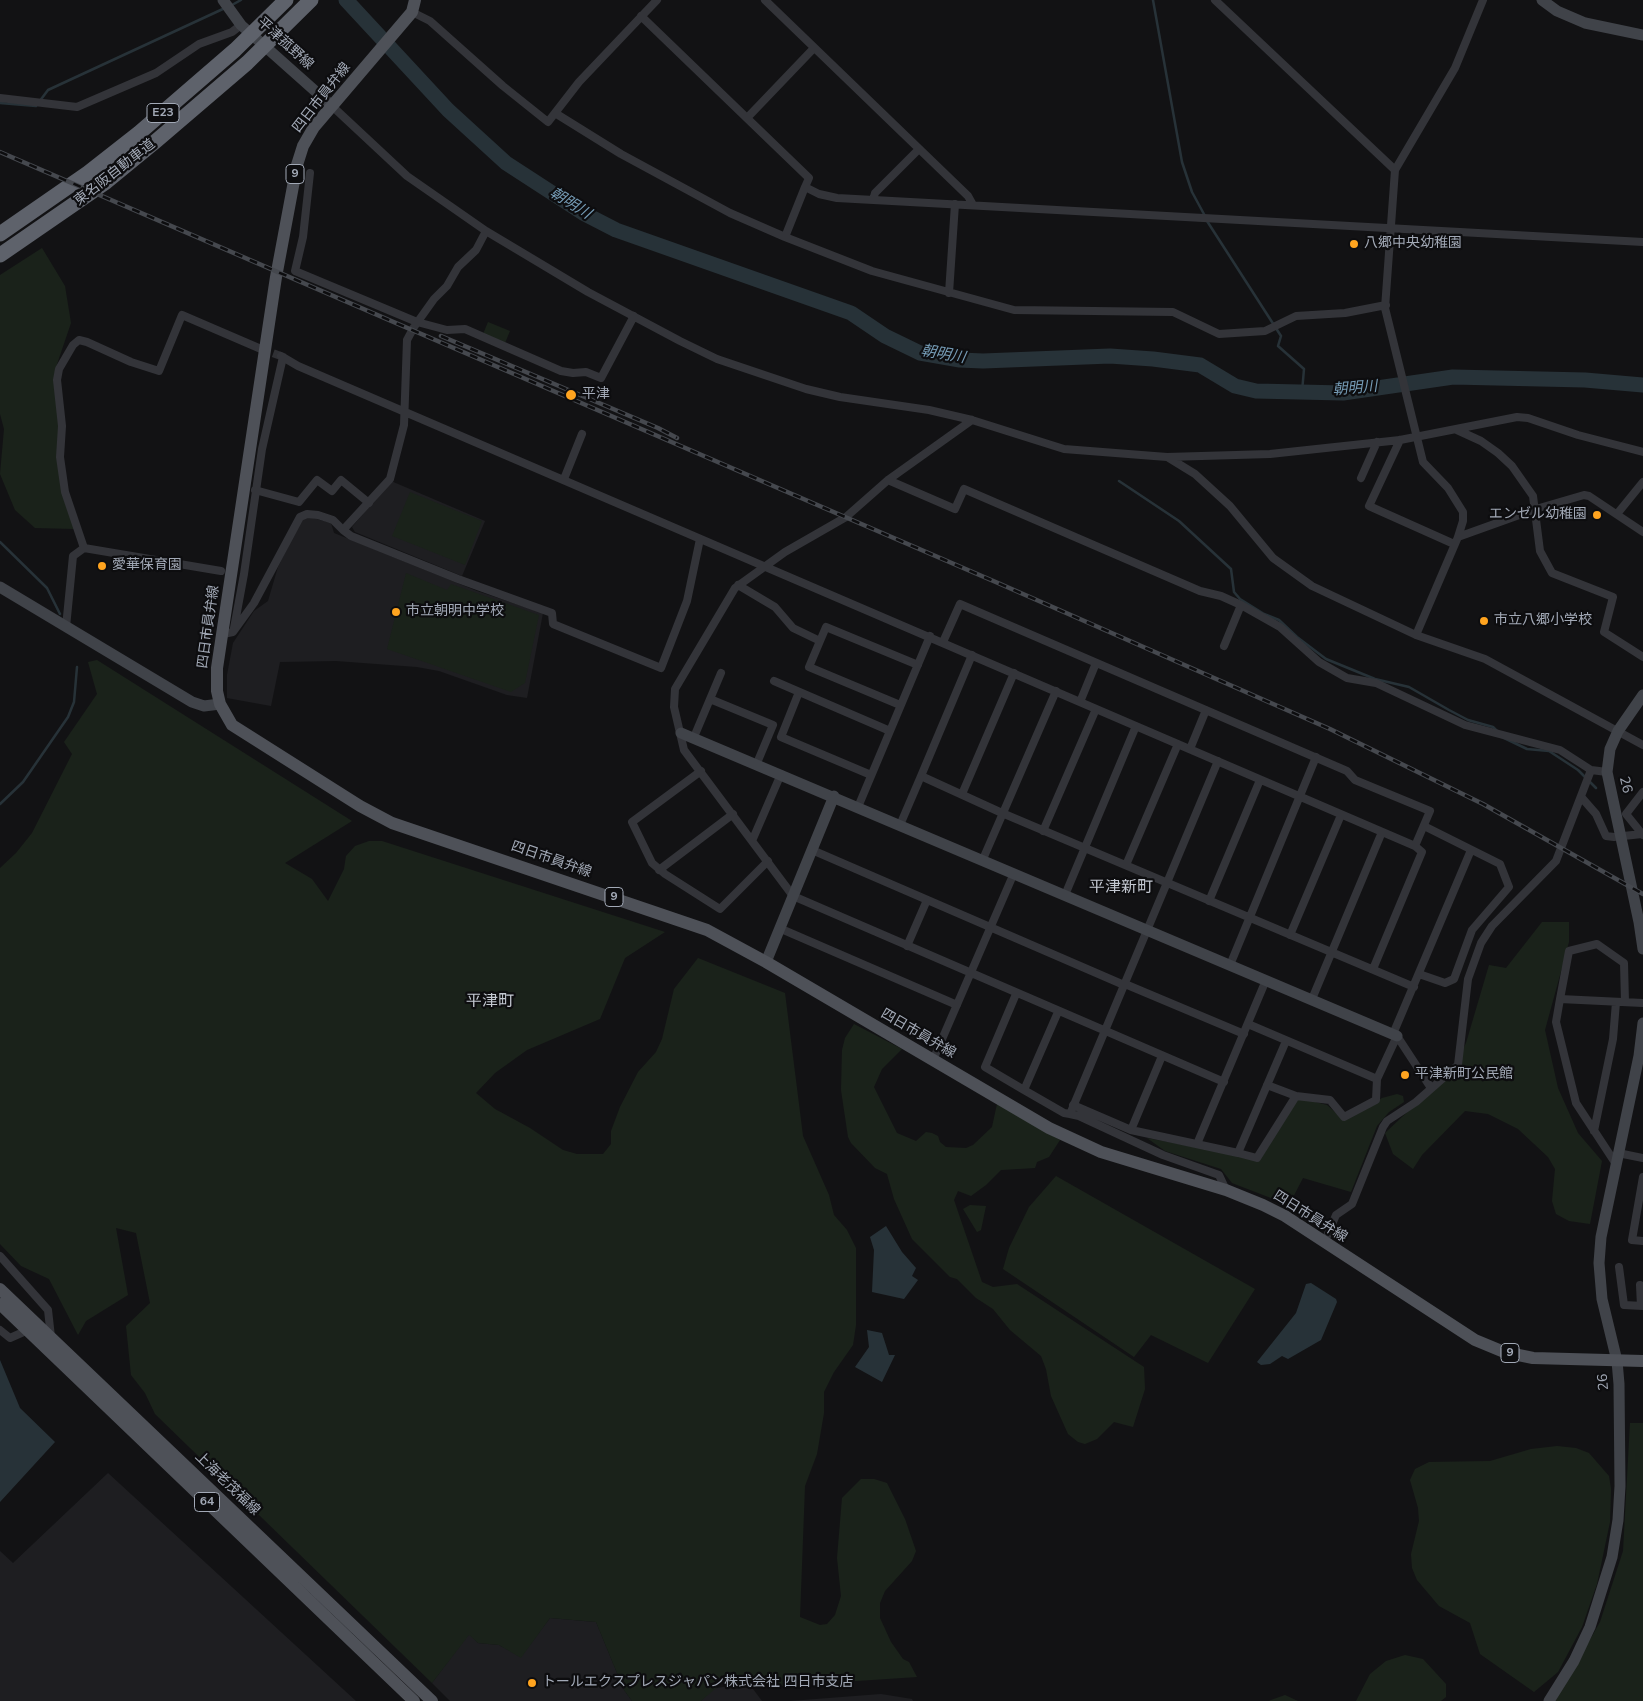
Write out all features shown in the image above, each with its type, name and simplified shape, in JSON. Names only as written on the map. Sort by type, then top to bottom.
[{"type":"highway","name":"東名阪自動車道","points":[[0,234],[88,173],[139,133],[235,50],[286,0]]},
{"type":"highway","name":"東名阪自動車道","points":[[0,255],[106,182],[247,63],[311,0]]},
{"type":"main road","name":"四日市員弁線","points":[[414,6],[403,24],[314,128],[303,146],[292,187],[278,263],[228,633],[217,668],[217,691],[220,704],[232,725],[360,806],[392,823],[706,930],[766,962],[1050,1128],[1101,1152],[1226,1190],[1285,1216],[1475,1340],[1504,1352],[1533,1358],[1643,1361]]},
{"type":"main road","name":"上海老茂福線","points":[[0,1289],[432,1701]]},
{"type":"main road","name":"上海老茂福線","points":[[0,1304],[414,1701]]},
{"type":"street","name":"平津菰野線","points":[[223,0],[241,25],[336,101]]},
{"type":"street","points":[[414,6],[503,86],[548,122],[578,82],[657,0]]},
{"type":"street","points":[[765,0],[918,150],[968,196],[973,205]]},
{"type":"street","points":[[1214,0],[1395,170]]},
{"type":"street","points":[[1416,634],[1463,521],[1460,503],[1423,462],[1385,306],[1395,170],[1455,68],[1483,0]]},
{"type":"street","points":[[1542,0],[1557,12],[1578,20],[1643,35]]},
{"type":"street","points":[[641,16],[809,178],[785,238]]},
{"type":"street","points":[[0,98],[77,107],[156,72],[199,44],[232,32],[241,25]]},
{"type":"street","points":[[747,118],[814,48]]},
{"type":"street","points":[[336,101],[407,176],[486,231],[634,316],[717,359],[806,389],[848,398],[929,410],[972,420],[1064,449],[1167,457],[1270,454],[1418,438],[1517,417],[1528,418],[1578,435],[1643,452]]},
{"type":"street","points":[[555,113],[621,154],[730,213],[785,238],[872,271],[1014,310],[1173,312],[1219,334],[1265,331],[1296,316],[1345,313],[1385,306]]},
{"type":"street","points":[[873,200],[875,193],[918,150]]},
{"type":"street","points":[[310,173],[303,237],[295,271],[417,322],[447,330],[465,329],[561,371],[573,373],[586,372],[601,378],[634,316]]},
{"type":"street","points":[[805,187],[819,194],[836,198],[1643,242]]},
{"type":"street","points":[[949,293],[955,204]]},
{"type":"street","points":[[343,530],[390,479],[401,441],[405,348],[411,330],[434,299],[447,286],[458,267],[476,250],[486,231]]},
{"type":"street","points":[[84,548],[65,492],[60,457],[62,426],[57,380],[59,370],[73,345],[79,340],[87,342],[131,362],[159,371],[182,315],[260,349]]},
{"type":"street","points":[[228,633],[244,574],[255,490],[282,356],[298,366],[403,409],[1415,846],[1422,852],[1373,970]]},
{"type":"street","points":[[972,420],[888,480],[846,517],[785,552],[738,585],[725,600],[675,689],[674,707],[684,750],[793,896],[1016,994],[1224,1082]]},
{"type":"street","points":[[1457,430],[1493,449],[1512,466],[1533,496],[1540,551],[1552,573],[1613,597],[1604,632],[1643,656]]},
{"type":"street","points":[[564,479],[582,434]]},
{"type":"street","points":[[1400,440],[1369,506],[1456,540],[1536,508],[1584,496],[1589,496],[1643,532]]},
{"type":"street","points":[[1361,478],[1377,442]]},
{"type":"street","points":[[1167,457],[1185,467],[1218,495],[1273,558],[1312,586],[1416,634],[1491,662],[1643,745]]},
{"type":"street","points":[[255,490],[299,502],[317,480],[332,491],[341,480],[369,503]]},
{"type":"street","points":[[888,480],[955,509],[964,489],[1200,591],[1221,596],[1241,605],[1280,627],[1319,662],[1347,678],[1390,688],[1456,721],[1500,735],[1560,750],[1590,772],[1608,778]]},
{"type":"street","points":[[1617,514],[1643,482]]},
{"type":"street","points":[[228,633],[254,603],[300,517],[307,514],[333,520],[351,536],[458,579],[552,613],[554,624],[661,668],[687,601],[700,538]]},
{"type":"street","points":[[66,627],[73,556],[84,548],[221,571]]},
{"type":"street","points":[[738,585],[775,606],[793,628],[820,641]]},
{"type":"street","points":[[0,587],[192,702],[204,706],[220,704]]},
{"type":"street","points":[[943,642],[960,604],[1348,771],[1355,780],[1430,811],[1415,846]]},
{"type":"street","points":[[1224,646],[1241,605]]},
{"type":"street","points":[[900,705],[809,667],[826,627],[918,665]]},
{"type":"street","points":[[858,807],[930,636]]},
{"type":"street","points":[[900,825],[972,655]]},
{"type":"street","points":[[1080,702],[1096,663]]},
{"type":"street","points":[[694,737],[721,673]]},
{"type":"street","points":[[962,794],[1014,673]]},
{"type":"street","points":[[774,681],[890,731]]},
{"type":"street","points":[[799,692],[780,737],[871,776]]},
{"type":"street","points":[[982,859],[1056,692]]},
{"type":"street","name":"26","points":[[1643,695],[1618,731],[1610,749],[1608,778],[1640,922],[1643,949]]},
{"type":"street","points":[[710,699],[773,726],[756,763]]},
{"type":"street","points":[[1043,831],[1096,709]]},
{"type":"street","points":[[1190,749],[1206,710]]},
{"type":"street","points":[[1065,895],[1136,726]]},
{"type":"street","points":[[681,733],[756,763],[1395,1035],[1431,1088]]},
{"type":"street","points":[[1126,865],[1178,744]]},
{"type":"street","points":[[1230,965],[1316,758]]},
{"type":"street","points":[[1070,1114],[1218,761]]},
{"type":"street","points":[[701,771],[632,822],[652,862],[660,870],[720,909],[768,861]]},
{"type":"street","points":[[1324,1243],[1336,1215],[1352,1204],[1387,1121],[1416,1102],[1431,1088],[1450,1075],[1458,1066],[1468,979],[1481,942],[1492,926],[1556,861],[1582,798],[1590,772]]},
{"type":"street","points":[[752,841],[781,774]]},
{"type":"street","points":[[922,776],[1043,831],[1414,987]]},
{"type":"street","points":[[1209,901],[1260,780]]},
{"type":"street","points":[[1642,834],[1626,814],[1643,792]]},
{"type":"street","points":[[766,962],[834,796]]},
{"type":"street","points":[[1582,798],[1596,814],[1606,836],[1614,838],[1642,834]]},
{"type":"street","points":[[660,870],[732,814]]},
{"type":"street","points":[[1290,935],[1341,814]]},
{"type":"street","points":[[1419,974],[1445,984],[1454,979],[1472,930],[1508,887],[1500,864],[1424,826]]},
{"type":"street","points":[[1312,999],[1382,832]]},
{"type":"street","points":[[812,850],[990,928],[1244,1034]]},
{"type":"street","points":[[1267,1085],[1296,1096],[1330,1100],[1344,1117],[1376,1100],[1377,1079],[1472,850]]},
{"type":"street","points":[[933,1060],[1014,873]]},
{"type":"street","points":[[907,946],[927,900]]},
{"type":"street","points":[[779,928],[958,1005]]},
{"type":"street","points":[[1624,1002],[1624,962],[1597,944],[1569,951],[1556,1022],[1576,1103],[1594,1131],[1617,1159],[1643,1158]]},
{"type":"street","points":[[1197,1144],[1266,980]]},
{"type":"street","points":[[1016,994],[985,1067],[1064,1113],[1079,1116],[1163,1155],[1219,1175],[1226,1190]]},
{"type":"street","points":[[1560,999],[1643,1003]]},
{"type":"street","points":[[1594,1131],[1613,1039],[1616,1002]]},
{"type":"street","points":[[1024,1090],[1058,1012]]},
{"type":"street","name":"26","points":[[1549,1701],[1563,1681],[1584,1641],[1605,1585],[1612,1557],[1620,1486],[1619,1384],[1617,1361],[1602,1299],[1599,1263],[1601,1236],[1639,1056],[1643,1023]]},
{"type":"street","points":[[1248,1024],[1377,1079]]},
{"type":"street","points":[[1238,1153],[1286,1041]]},
{"type":"street","points":[[1131,1130],[1162,1056]]},
{"type":"street","points":[[1074,1105],[1131,1130],[1257,1158],[1296,1096]]},
{"type":"street","points":[[1643,1177],[1632,1240],[1643,1241]]},
{"type":"street","points":[[0,1256],[48,1310],[51,1337]]},
{"type":"street","points":[[1619,1267],[1624,1305],[1642,1306],[1640,1285]]},
{"type":"street","points":[[0,1330],[10,1338],[28,1330]]},
{"type":"shaded area","points":[[42,248],[65,286],[71,323],[55,370],[65,485],[75,529],[35,528],[15,510],[0,474],[4,429],[0,414],[0,275]]},
{"type":"shaded area","points":[[488,322],[510,331],[505,343],[483,334]]},
{"type":"shaded area","name":"市立朝明中学校","points":[[391,481],[485,521],[462,576],[355,532],[352,527]]},
{"type":"shaded area","points":[[410,492],[482,521],[465,565],[392,536]]},
{"type":"shaded area","name":"市立朝明中学校","points":[[310,517],[331,523],[334,533],[477,591],[543,613],[527,698],[507,695],[439,671],[417,667],[336,661],[280,662],[271,706],[227,698],[227,675],[233,643],[254,611],[268,601],[278,567],[302,519]]},
{"type":"shaded area","points":[[406,573],[447,590],[451,584],[539,615],[525,683],[511,692],[387,649]]},
{"type":"shaded area","points":[[97,660],[352,821],[285,863],[312,879],[328,901],[344,869],[346,856],[355,846],[369,841],[382,841],[665,932],[625,958],[600,1019],[527,1050],[495,1073],[476,1093],[495,1109],[530,1128],[563,1150],[577,1154],[603,1154],[611,1144],[611,1131],[620,1107],[638,1072],[656,1052],[662,1039],[674,989],[698,958],[785,993],[803,1136],[829,1195],[834,1215],[847,1230],[856,1248],[856,1325],[853,1345],[834,1372],[824,1392],[824,1413],[817,1454],[805,1486],[800,1617],[820,1625],[827,1624],[835,1615],[841,1596],[837,1558],[842,1498],[861,1479],[874,1479],[887,1483],[905,1519],[916,1551],[912,1561],[885,1591],[880,1603],[880,1618],[891,1642],[903,1659],[909,1662],[917,1677],[766,1687],[729,1677],[701,1701],[632,1701],[624,1690],[596,1622],[550,1618],[521,1658],[499,1645],[478,1643],[469,1635],[432,1683],[155,1414],[145,1393],[131,1375],[126,1326],[150,1303],[136,1233],[116,1228],[128,1295],[86,1321],[78,1335],[49,1279],[21,1266],[0,1244],[0,868],[16,853],[32,833],[72,754],[64,742],[97,694],[88,662]]},
{"type":"shaded area","points":[[1542,922],[1569,922],[1569,942],[1545,1030],[1558,1088],[1578,1133],[1602,1161],[1590,1224],[1569,1221],[1556,1214],[1552,1201],[1555,1169],[1548,1157],[1518,1129],[1488,1114],[1465,1111],[1422,1155],[1413,1169],[1393,1154],[1385,1133],[1454,1068],[1466,1043],[1489,965],[1506,968]]},
{"type":"shaded area","points":[[854,1024],[902,1049],[882,1069],[874,1087],[897,1133],[916,1141],[926,1132],[932,1133],[938,1136],[940,1142],[946,1147],[966,1148],[973,1145],[992,1127],[997,1104],[1060,1140],[1049,1157],[1037,1162],[1035,1168],[1001,1170],[986,1185],[971,1196],[958,1191],[954,1200],[982,1282],[993,1287],[1017,1284],[1144,1367],[1145,1389],[1133,1427],[1114,1422],[1097,1439],[1085,1444],[1078,1442],[1068,1434],[1051,1396],[1046,1369],[1041,1356],[1010,1330],[993,1309],[976,1298],[957,1279],[950,1277],[912,1239],[894,1199],[887,1174],[875,1168],[851,1143],[848,1137],[841,1090],[842,1050],[845,1038]]},
{"type":"shaded area","points":[[1397,1094],[1403,1096],[1404,1102],[1389,1112],[1377,1126],[1351,1192],[1303,1178],[1289,1205],[1232,1183],[1221,1169],[1165,1151],[1147,1138],[1258,1159],[1296,1097],[1327,1105],[1344,1120],[1382,1098]]},
{"type":"shaded area","points":[[1056,1176],[1255,1289],[1208,1363],[1151,1335],[1134,1357],[1003,1269],[1009,1248],[1029,1207]]},
{"type":"shaded area","points":[[970,1205],[986,1206],[981,1230],[977,1232],[963,1209]]},
{"type":"shaded area","points":[[886,1226],[902,1252],[916,1268],[912,1276],[918,1280],[904,1299],[872,1292],[874,1250],[870,1237]]},
{"type":"shaded area","points":[[1311,1283],[1336,1299],[1337,1302],[1321,1340],[1288,1359],[1282,1356],[1270,1364],[1261,1365],[1257,1362],[1296,1313],[1306,1284]]},
{"type":"shaded area","points":[[867,1330],[882,1333],[889,1355],[895,1355],[882,1382],[855,1367],[869,1347]]},
{"type":"shaded area","points":[[0,1360],[20,1408],[55,1442],[0,1502]]},
{"type":"shaded area","points":[[1630,1423],[1643,1423],[1643,1701],[1555,1701],[1600,1622],[1623,1551]]},
{"type":"shaded area","points":[[1557,1446],[1576,1448],[1589,1453],[1609,1476],[1611,1489],[1610,1522],[1597,1584],[1582,1627],[1558,1672],[1534,1692],[1480,1654],[1470,1623],[1439,1606],[1417,1580],[1412,1568],[1411,1554],[1419,1521],[1418,1508],[1410,1480],[1415,1469],[1429,1462],[1490,1461],[1531,1449]]},
{"type":"shaded area","points":[[108,1473],[356,1701],[0,1701],[0,1551],[13,1563]]},
{"type":"shaded area","points":[[550,1618],[596,1622],[624,1690],[632,1701],[450,1701],[432,1683],[469,1634],[478,1643],[499,1645],[521,1657]]},
{"type":"shaded area","points":[[1405,1655],[1423,1659],[1446,1684],[1446,1697],[1441,1701],[1356,1701],[1370,1674],[1386,1661]]},
{"type":"shaded area","points":[[734,1685],[753,1689],[762,1701],[701,1701],[712,1689]]},
{"type":"shaded area","points":[[881,1694],[912,1699],[913,1701],[790,1701]]},
{"type":"shaded area","points":[[1285,1695],[1298,1701],[1269,1701],[1271,1700]]},
{"type":"waterway","points":[[232,5],[241,0]]},
{"type":"waterway","name":"朝明川","points":[[346,0],[448,110],[506,163],[583,213],[616,230],[851,313],[885,336],[920,353],[960,360],[983,361],[1110,356],[1153,359],[1200,365],[1235,386],[1256,391],[1343,393],[1453,377],[1585,380],[1643,385]]},
{"type":"waterway","points":[[1153,0],[1182,162],[1192,192],[1205,216]]},
{"type":"waterway","points":[[0,103],[36,106],[48,90],[225,8]]},
{"type":"waterway","points":[[1207,221],[1281,336],[1278,346],[1304,369],[1302,392]]},
{"type":"waterway","points":[[1119,481],[1179,521],[1231,569],[1234,592],[1240,599],[1264,614],[1279,620],[1297,637],[1326,659],[1375,679],[1409,687],[1468,720],[1493,727],[1497,731]]},
{"type":"waterway","points":[[0,542],[47,588],[60,614]]},
{"type":"waterway","points":[[0,804],[23,782],[68,717],[74,702],[77,667]]},
{"type":"waterway","points":[[1502,737],[1527,749],[1549,751],[1578,770],[1596,788]]},
{"type":"tunnel","points":[[262,349],[281,356]]},
{"type":"railway","points":[[0,152],[998,583],[1330,729],[1483,804],[1643,894]]},
{"type":"railway","points":[[441,336],[658,428],[677,438]]},
{"type":"place","name":"八郷中央幼稚園","points":[[1354,244]]},
{"type":"place","name":"平津","points":[[571,395]]},
{"type":"place","name":"エンゼル幼稚園","points":[[1597,515]]},
{"type":"place","name":"愛華保育園","points":[[102,566]]},
{"type":"place","name":"市立朝明中学校","points":[[396,612]]},
{"type":"place","name":"市立八郷小学校","points":[[1484,621]]},
{"type":"place","name":"平津新町公民館","points":[[1405,1075]]},
{"type":"place","name":"トールエクスプレスジャパン株式会社 四日市支店","points":[[532,1683]]},
{"type":"district","name":"平津新町","points":[[1121,888]]},
{"type":"district","name":"平津町","points":[[490,1002]]}]
